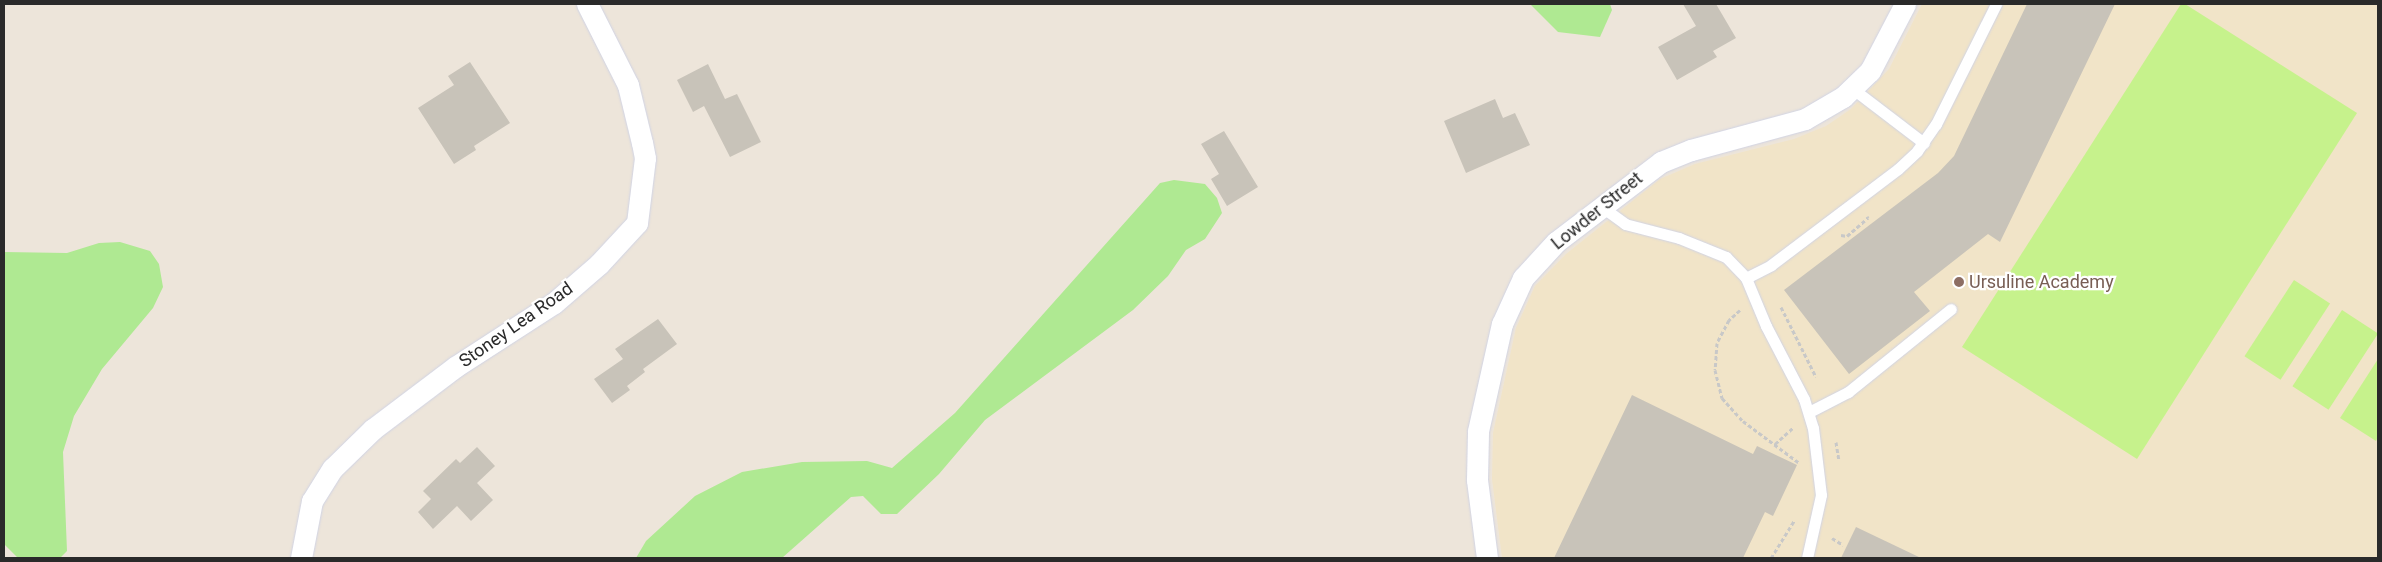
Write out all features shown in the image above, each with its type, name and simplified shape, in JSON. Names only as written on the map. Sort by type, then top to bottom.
[{"type":"street","name":"Stoney Lea Road","points":[[301,558],[312,502],[333,468],[373,429],[455,367],[554,303],[599,264],[637,223],[645,158],[642,144],[628,85],[587,4]]},
{"type":"street","name":"Lowder Street","points":[[1487,558],[1479,496],[1477,448],[1482,404],[1502,324],[1517,288],[1535,264],[1642,174],[1672,157],[1805,119],[1853,89],[1877,61],[1906,4]]},
{"type":"lane","points":[[1746,278],[1771,264],[1898,169],[1924,143],[1996,4]]},
{"type":"lane","points":[[1853,89],[1924,143]]},
{"type":"lane","points":[[1602,207],[1625,224],[1679,238],[1722,255],[1734,263],[1746,278],[1809,412],[1821,487],[1807,558]]},
{"type":"lane","points":[[1809,412],[1848,392],[1951,309]]},
{"type":"path","points":[[1836,235],[1847,236],[1868,218],[1855,201]]},
{"type":"path","points":[[1747,305],[1730,320],[1717,343],[1715,370],[1722,398],[1743,421],[1800,464]]},
{"type":"path","points":[[1780,306],[1817,378]]},
{"type":"path","points":[[1775,444],[1795,427]]},
{"type":"path","points":[[1771,558],[1796,516]]},
{"type":"shaded area","name":"Ursuline Academy","points":[[1922,4],[2378,4],[2378,558],[1502,558],[1492,479],[1493,433],[1516,328],[1535,286],[1566,254],[1660,179],[1695,164],[1794,139],[1826,126],[1851,109],[1889,69]]},
{"type":"green space","points":[[1530,4],[1610,4],[1612,10],[1600,37],[1558,32]]},
{"type":"green space","points":[[2181,4],[2185,4],[2357,113],[2137,459],[1962,347]]},
{"type":"green space","points":[[1174,180],[1205,184],[1217,198],[1222,213],[1205,239],[1186,250],[1168,276],[1133,310],[985,420],[939,474],[897,514],[881,514],[863,496],[851,497],[782,558],[636,558],[646,541],[695,496],[742,472],[802,462],[867,461],[892,468],[955,413],[1160,183]]},
{"type":"green space","points":[[120,242],[150,251],[159,264],[163,287],[153,308],[102,369],[74,416],[63,452],[67,551],[60,558],[18,558],[4,544],[4,252],[67,253],[99,243]]},
{"type":"green space","points":[[2294,280],[2330,303],[2281,380],[2244,356]]},
{"type":"green space","points":[[2342,310],[2378,334],[2329,410],[2292,386]]},
{"type":"green space","points":[[2378,359],[2378,437],[2376,441],[2340,418]]},
{"type":"building","points":[[1683,4],[1716,4],[1736,38],[1713,51],[1717,57],[1677,80],[1658,47],[1696,26]]},
{"type":"building","points":[[2027,4],[2115,4],[2000,242],[1988,234],[1914,292],[1930,311],[1849,374],[1784,290],[1938,173],[1954,156]]},
{"type":"building","points":[[470,62],[510,123],[474,146],[476,150],[454,164],[418,108],[454,85],[448,76]]},
{"type":"building","points":[[708,64],[725,99],[737,94],[761,142],[730,157],[704,106],[693,112],[677,80]]},
{"type":"building","points":[[1495,99],[1503,118],[1515,113],[1530,145],[1466,173],[1444,121]]},
{"type":"building","points":[[1224,131],[1258,187],[1227,206],[1211,179],[1219,174],[1201,144]]},
{"type":"building","points":[[658,319],[677,344],[643,369],[645,372],[627,386],[630,390],[612,403],[594,379],[623,359],[615,349]]},
{"type":"building","points":[[1632,395],[1753,454],[1757,446],[1797,465],[1773,516],[1765,512],[1743,558],[1554,558]]},
{"type":"building","points":[[477,447],[495,466],[477,483],[493,500],[471,521],[457,506],[433,529],[418,512],[431,499],[423,491],[456,459],[460,463]]},
{"type":"building","points":[[1856,527],[1921,558],[1841,558]]},
{"type":"place","name":"Ursuline Academy","points":[[1959,282]]}]
